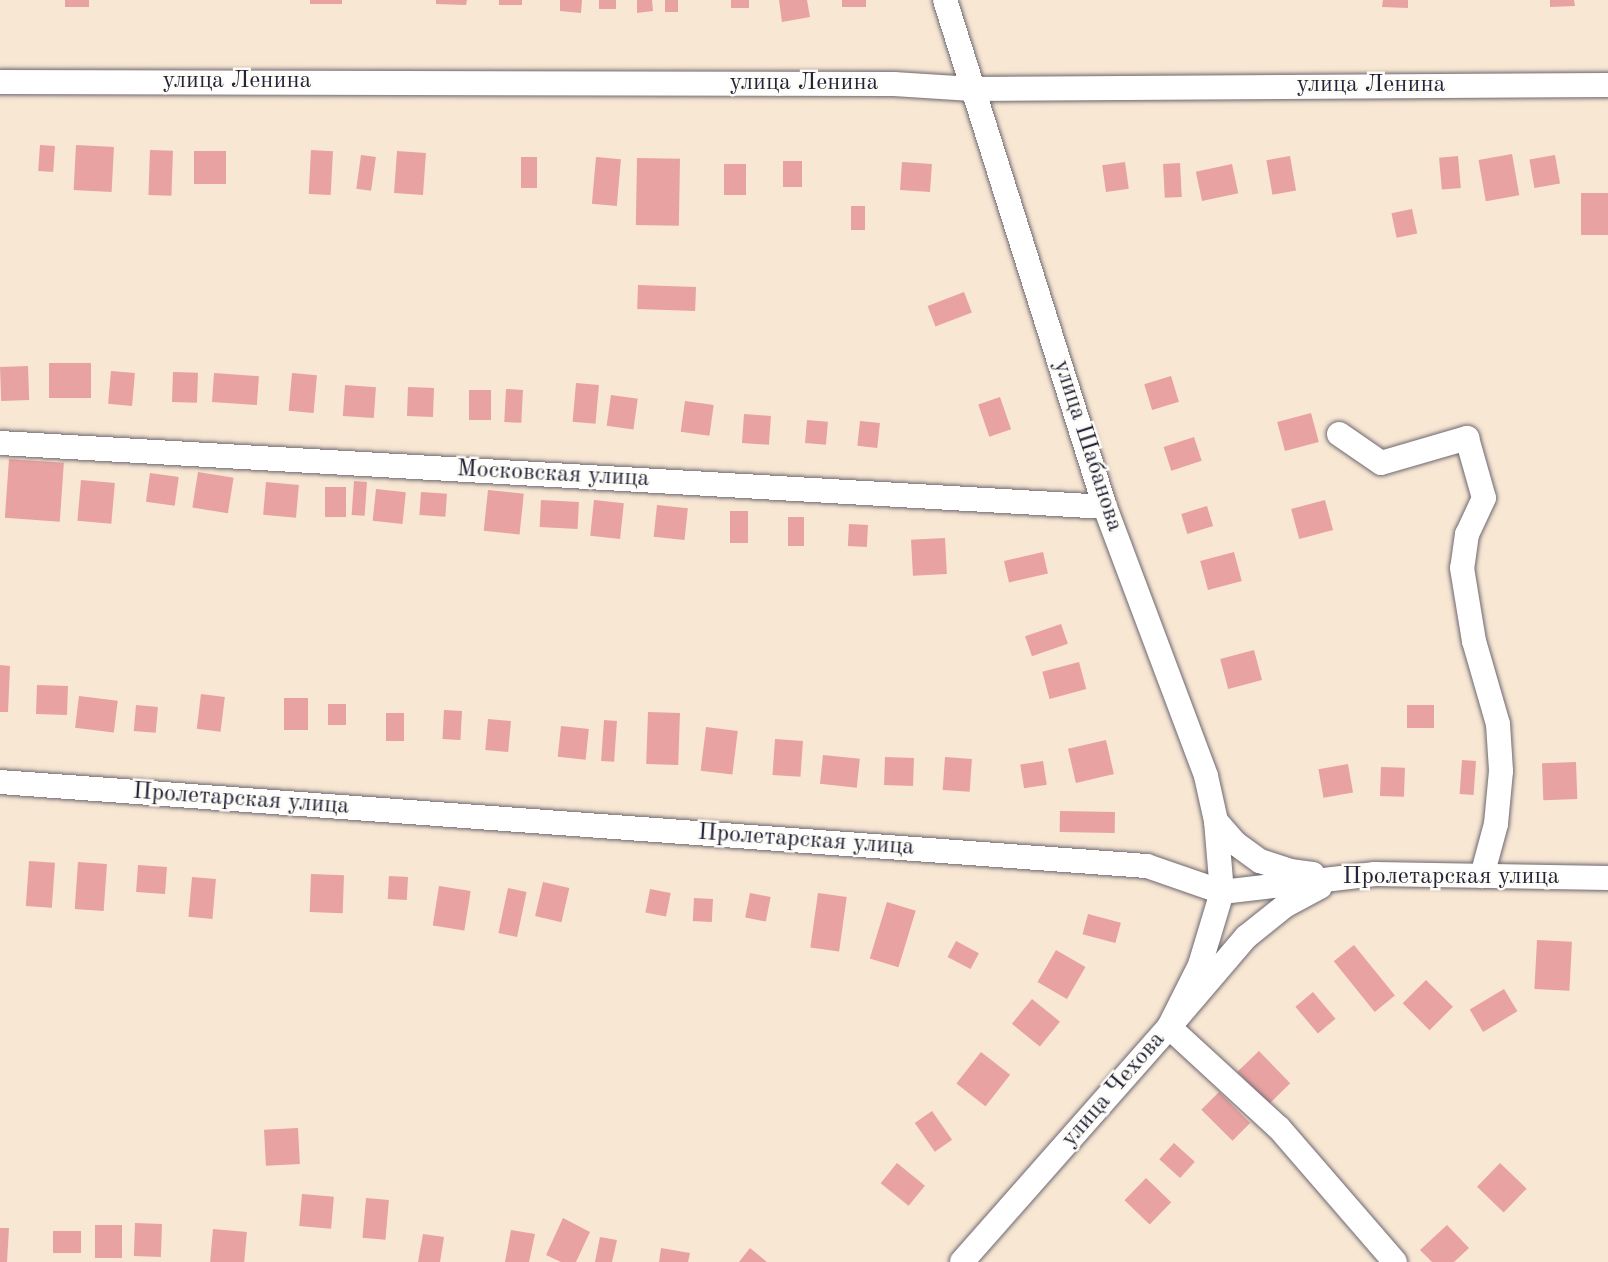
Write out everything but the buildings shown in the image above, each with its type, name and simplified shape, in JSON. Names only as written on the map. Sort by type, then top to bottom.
[{"type":"street","name":"улица Шабанова","points":[[945,0],[1105,507],[1206,776],[1216,821],[1222,892]]},
{"type":"street","name":"улица Ленина","points":[[0,82],[880,84],[972,89],[1608,85]]},
{"type":"street","points":[[1339,434],[1381,463],[1466,438],[1484,498],[1467,534],[1462,568],[1474,641],[1498,724],[1501,771],[1496,824],[1482,876]]},
{"type":"street","name":"Московская улица","points":[[0,443],[1105,507]]},
{"type":"street","name":"Пролетарская улица","points":[[0,782],[1147,866],[1222,892],[1338,876],[1608,878]]},
{"type":"street","points":[[1216,821],[1235,843],[1261,861],[1290,871],[1338,876]]},
{"type":"street","points":[[1338,876],[1286,905],[1246,937],[1169,1027],[1279,1128],[1395,1262]]},
{"type":"street","name":"улица Чехова","points":[[962,1262],[1169,1027],[1200,965],[1222,892]]}]
